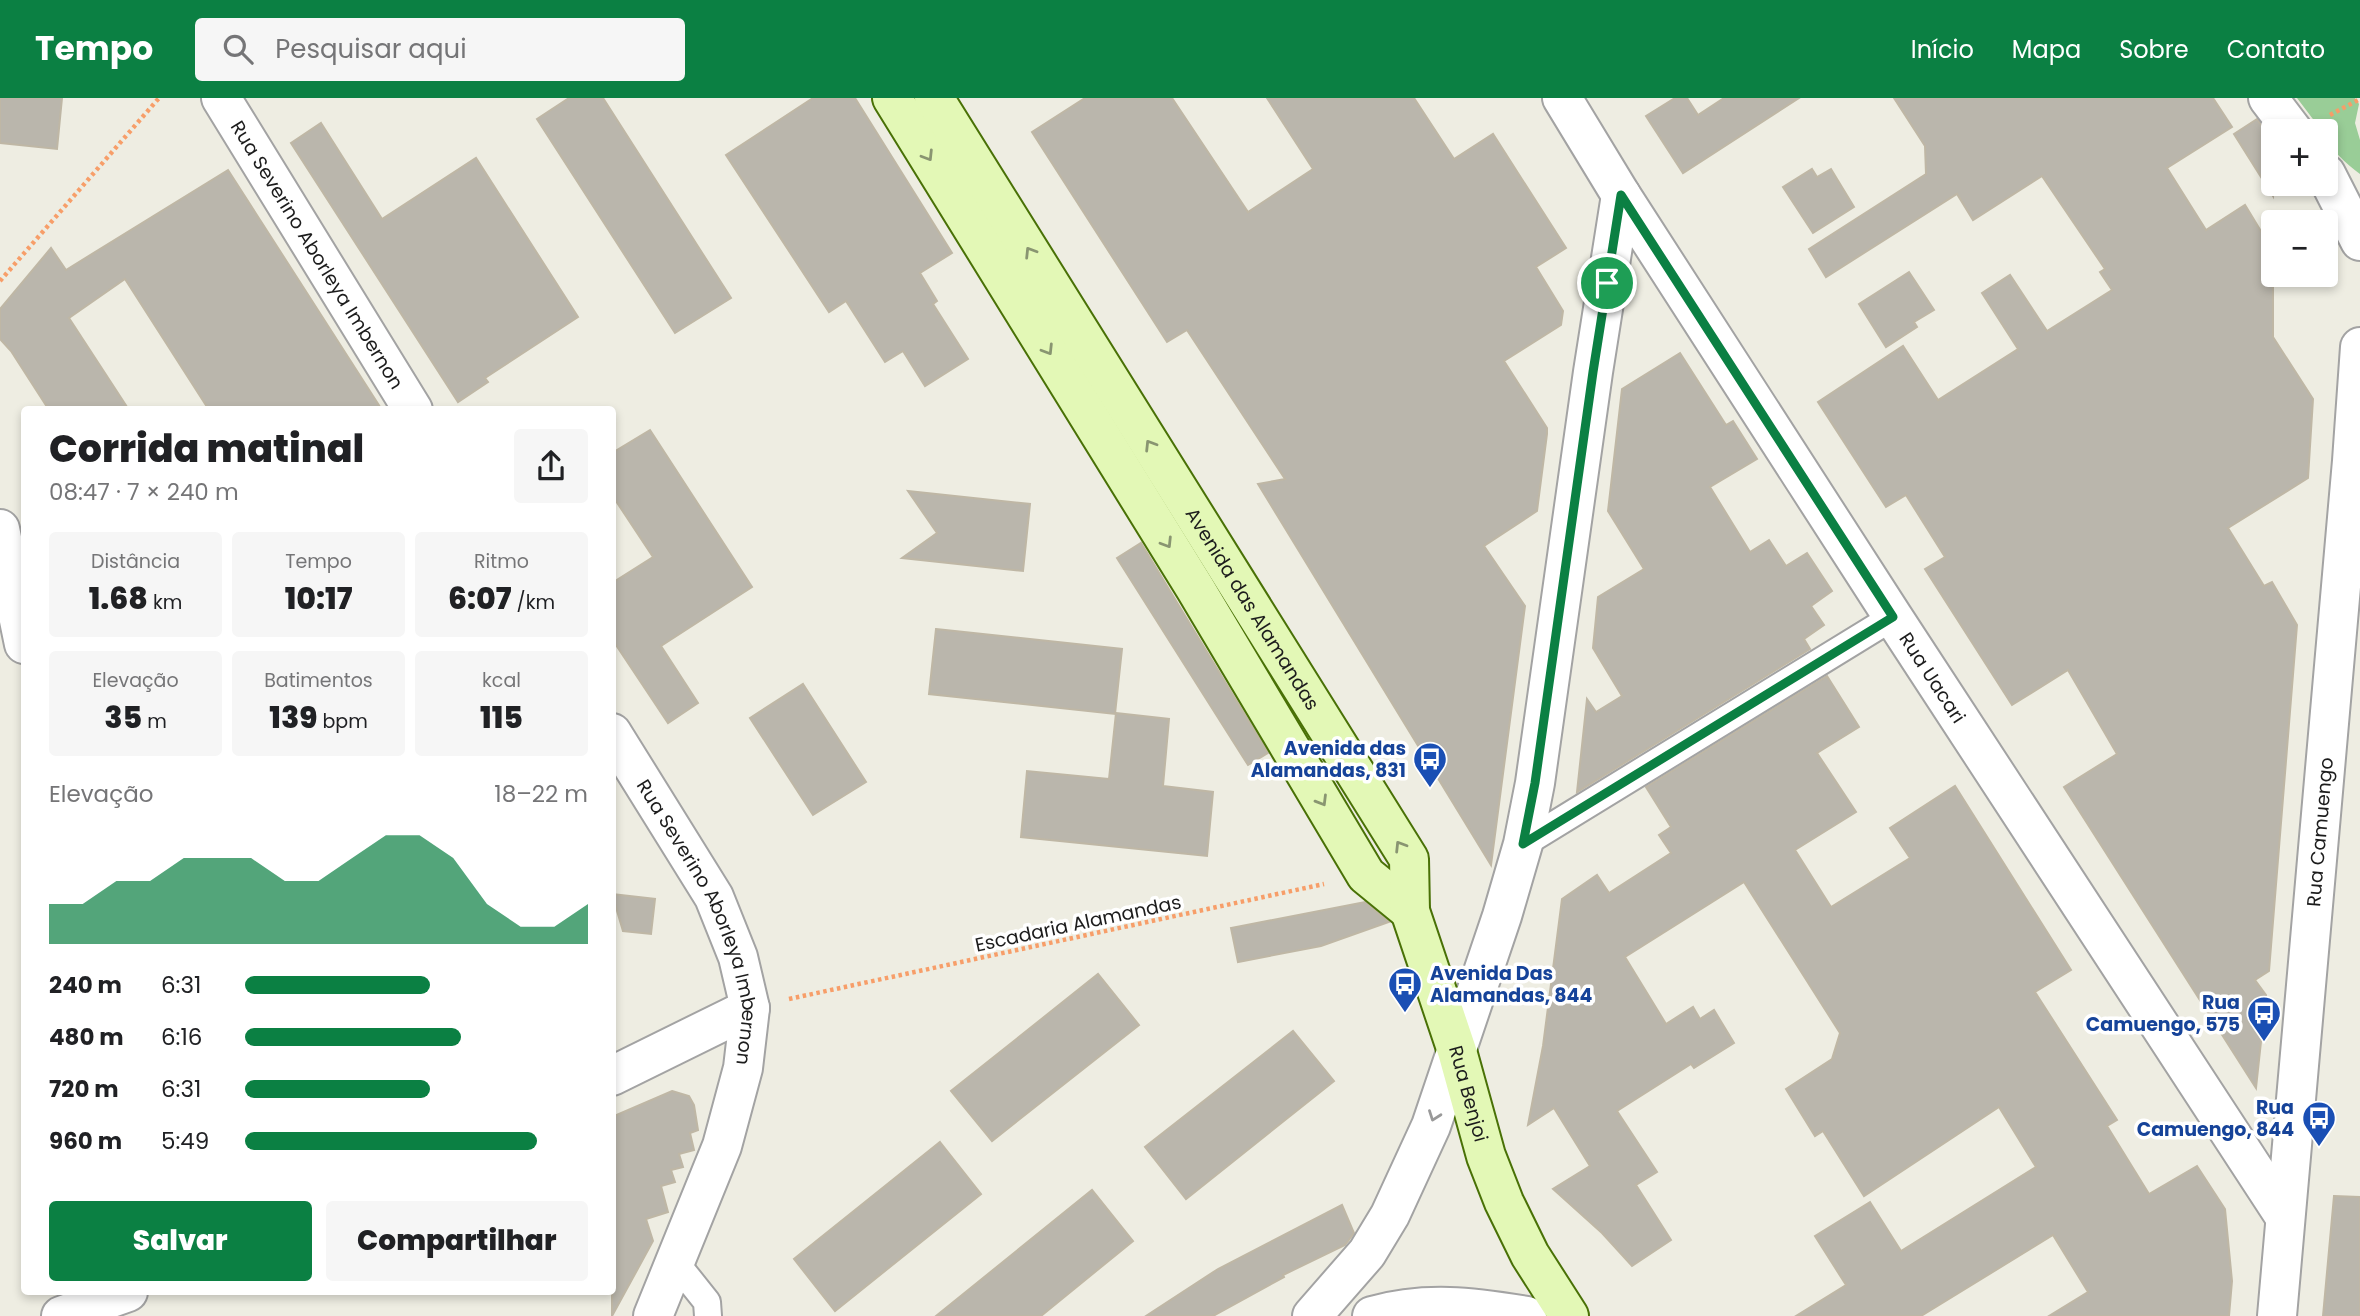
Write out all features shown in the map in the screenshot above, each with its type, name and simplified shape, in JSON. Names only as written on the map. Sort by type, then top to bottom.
[{"type":"street","name":"Rua Severino Aborleya Imbernon","points":[[221,98],[411,406]]},
{"type":"street","name":"Avenida das Alamandas","points":[[892,98],[1195,588],[1366,875],[1410,911]]},
{"type":"street","name":"Avenida das Alamandas","points":[[934,98],[1409,859],[1410,911]]},
{"type":"street","name":"Rua Uacari","points":[[1562,98],[1621,195],[1893,617],[2285,1217]]},
{"type":"street","points":[[2268,98],[2284,119]]},
{"type":"street","name":"Rua Benjoi","points":[[1569,1316],[1530,1255],[1504,1202],[1486,1156],[1457,1051],[1523,844],[1535,783],[1621,195]]},
{"type":"street","points":[[2337,196],[2360,241]]},
{"type":"street","name":"Rua Camuengo","points":[[2277,1316],[2356,459],[2360,347]]},
{"type":"street","points":[[0,529],[21,630]]},
{"type":"street","name":"Rua Severino Aborleya Imbernon","points":[[616,739],[714,897],[738,957],[750,1008],[743,1068],[722,1146],[653,1316]]},
{"type":"street","points":[[1312,1316],[1367,1253],[1390,1215],[1431,1126],[1457,1051],[1410,911]]},
{"type":"street","points":[[616,1074],[750,1008]]},
{"type":"street","points":[[61,1316],[121,1295]]},
{"type":"street","points":[[130,1295],[132,1316]]},
{"type":"street","points":[[1372,1316],[1432,1305],[1527,1316]]},
{"type":"lane","points":[[1523,844],[1893,617]]},
{"type":"lane","points":[[675,1262],[707,1302],[708,1316]]},
{"type":"path","points":[[0,281],[159,98]]},
{"type":"path","name":"Escadaria Alamandas","points":[[750,1008],[1366,875]]},
{"type":"green space","points":[[2297,98],[2355,98],[2359,104],[2355,123],[2360,140],[2360,174],[2338,153],[2338,119],[2313,119]]},
{"type":"building","points":[[0,98],[62,98],[57,149],[0,143]]},
{"type":"building","points":[[569,98],[603,98],[731,298],[675,333],[537,119]]},
{"type":"building","points":[[813,98],[855,98],[952,253],[920,273],[937,301],[933,304],[968,359],[925,386],[903,351],[885,362],[846,301],[829,312],[726,155]]},
{"type":"building","points":[[1085,98],[1172,98],[1248,212],[1313,169],[1267,98],[1414,98],[1454,159],[1493,134],[1566,248],[1536,267],[1563,311],[1561,325],[1504,361],[1547,428],[1547,434],[1537,511],[1484,546],[1525,606],[1491,865],[1258,484],[1285,479],[1187,330],[1167,342],[1032,132]]},
{"type":"building","points":[[1675,98],[1687,98],[1698,115],[1724,98],[1799,98],[1683,173],[1646,116]]},
{"type":"building","points":[[1894,98],[2213,98],[2232,127],[2167,168],[2206,230],[2245,205],[2261,231],[2261,287],[2273,287],[2273,337],[2313,399],[2308,478],[2228,528],[2264,586],[2272,582],[2297,625],[2269,971],[2255,980],[2266,995],[2256,1088],[2064,787],[2117,754],[2068,670],[2012,705],[1925,569],[1945,557],[1906,495],[1886,507],[1818,402],[1903,346],[1938,400],[2018,349],[1982,293],[2010,275],[2047,331],[2112,290],[2100,272],[2105,269],[2042,176],[1973,220],[1957,194],[1826,277],[1809,249],[1926,174],[1925,146]]},
{"type":"building","points":[[2257,119],[2261,124],[2261,177],[2234,134]]},
{"type":"building","points":[[321,123],[382,219],[476,158],[578,317],[485,378],[488,382],[458,402],[291,143]]},
{"type":"building","points":[[1812,169],[1817,177],[1831,169],[1854,207],[1813,233],[1783,187]]},
{"type":"building","points":[[228,170],[379,406],[206,406],[125,279],[69,318],[126,406],[46,406],[11,351],[0,339],[0,309],[51,248],[66,270]]},
{"type":"building","points":[[1909,272],[1934,310],[1914,322],[1917,327],[1886,347],[1859,304]]},
{"type":"building","points":[[1680,353],[1726,425],[1733,421],[1757,459],[1710,487],[1750,552],[1769,540],[1786,566],[1807,553],[1832,591],[1811,606],[1824,625],[1804,639],[1810,649],[1577,792],[1587,699],[1596,712],[1622,696],[1593,648],[1598,597],[1644,569],[1608,511],[1622,389]]},
{"type":"building","points":[[650,430],[752,587],[661,646],[698,703],[668,723],[616,645],[616,580],[653,557],[616,501],[616,451]]},
{"type":"building","points":[[908,491],[1030,504],[1023,571],[902,558],[937,533]]},
{"type":"building","points":[[1141,543],[1268,753],[1248,765],[1117,558]]},
{"type":"building","points":[[936,629],[1122,649],[1115,714],[929,694]]},
{"type":"building","points":[[1827,676],[1859,727],[1817,753],[1856,812],[1795,850],[1831,907],[1910,858],[1890,828],[1955,786],[2071,970],[2035,992],[2117,1120],[2107,1126],[2149,1194],[2197,1166],[2225,1209],[2232,1281],[2229,1316],[2049,1316],[2088,1292],[2053,1235],[1921,1316],[1796,1316],[1846,1285],[1815,1236],[1870,1202],[1901,1251],[2036,1167],[1999,1107],[1864,1196],[1823,1131],[1815,1136],[1786,1089],[1832,1059],[1840,1033],[1744,882],[1625,957],[1666,1024],[1693,1007],[1700,1019],[1714,1010],[1734,1043],[1694,1068],[1691,1064],[1617,1111],[1657,1172],[1636,1185],[1671,1240],[1632,1266],[1602,1233],[1553,1189],[1590,1166],[1554,1108],[1528,1125],[1543,1046],[1562,899],[1597,875],[1609,893],[1671,853],[1659,835],[1671,827],[1646,787]]},
{"type":"building","points":[[803,684],[866,782],[813,815],[750,718]]},
{"type":"building","points":[[1116,713],[1169,719],[1163,786],[1213,792],[1207,856],[1021,837],[1027,771],[1109,779]]},
{"type":"building","points":[[616,894],[655,899],[651,934],[623,931],[616,907]]},
{"type":"building","points":[[1365,902],[1389,922],[1321,946],[1238,962],[1231,928]]},
{"type":"building","points":[[1098,974],[1139,1025],[992,1141],[951,1091]]},
{"type":"building","points":[[1293,1031],[1334,1081],[1186,1199],[1145,1147]]},
{"type":"building","points":[[672,1091],[689,1096],[694,1105],[698,1130],[690,1133],[694,1150],[679,1154],[683,1167],[671,1170],[675,1182],[661,1186],[668,1212],[646,1219],[653,1241],[612,1316],[612,1295],[616,1295],[616,1115]]},
{"type":"building","points":[[940,1142],[981,1194],[835,1311],[794,1259]]},
{"type":"building","points":[[1092,1190],[1133,1241],[1041,1316],[936,1316]]},
{"type":"building","points":[[2334,1196],[2360,1197],[2360,1316],[2323,1316]]},
{"type":"building","points":[[1342,1205],[1354,1233],[1345,1245],[1283,1275],[1284,1277],[1213,1316],[1146,1316],[1218,1269]]},
{"type":"place","name":"Avenida das Alamandas, 831","points":[[1430,789]]},
{"type":"place","name":"Avenida Das Alamandas, 844","points":[[1405,1014]]},
{"type":"place","name":"Rua Camuengo, 575","points":[[2264,1043]]},
{"type":"place","name":"Rua Camuengo, 844","points":[[2319,1148]]},
{"type":"route","points":[[1621,195],[1893,617],[1523,844],[1535,783],[1607,283],[1621,195]]}]
